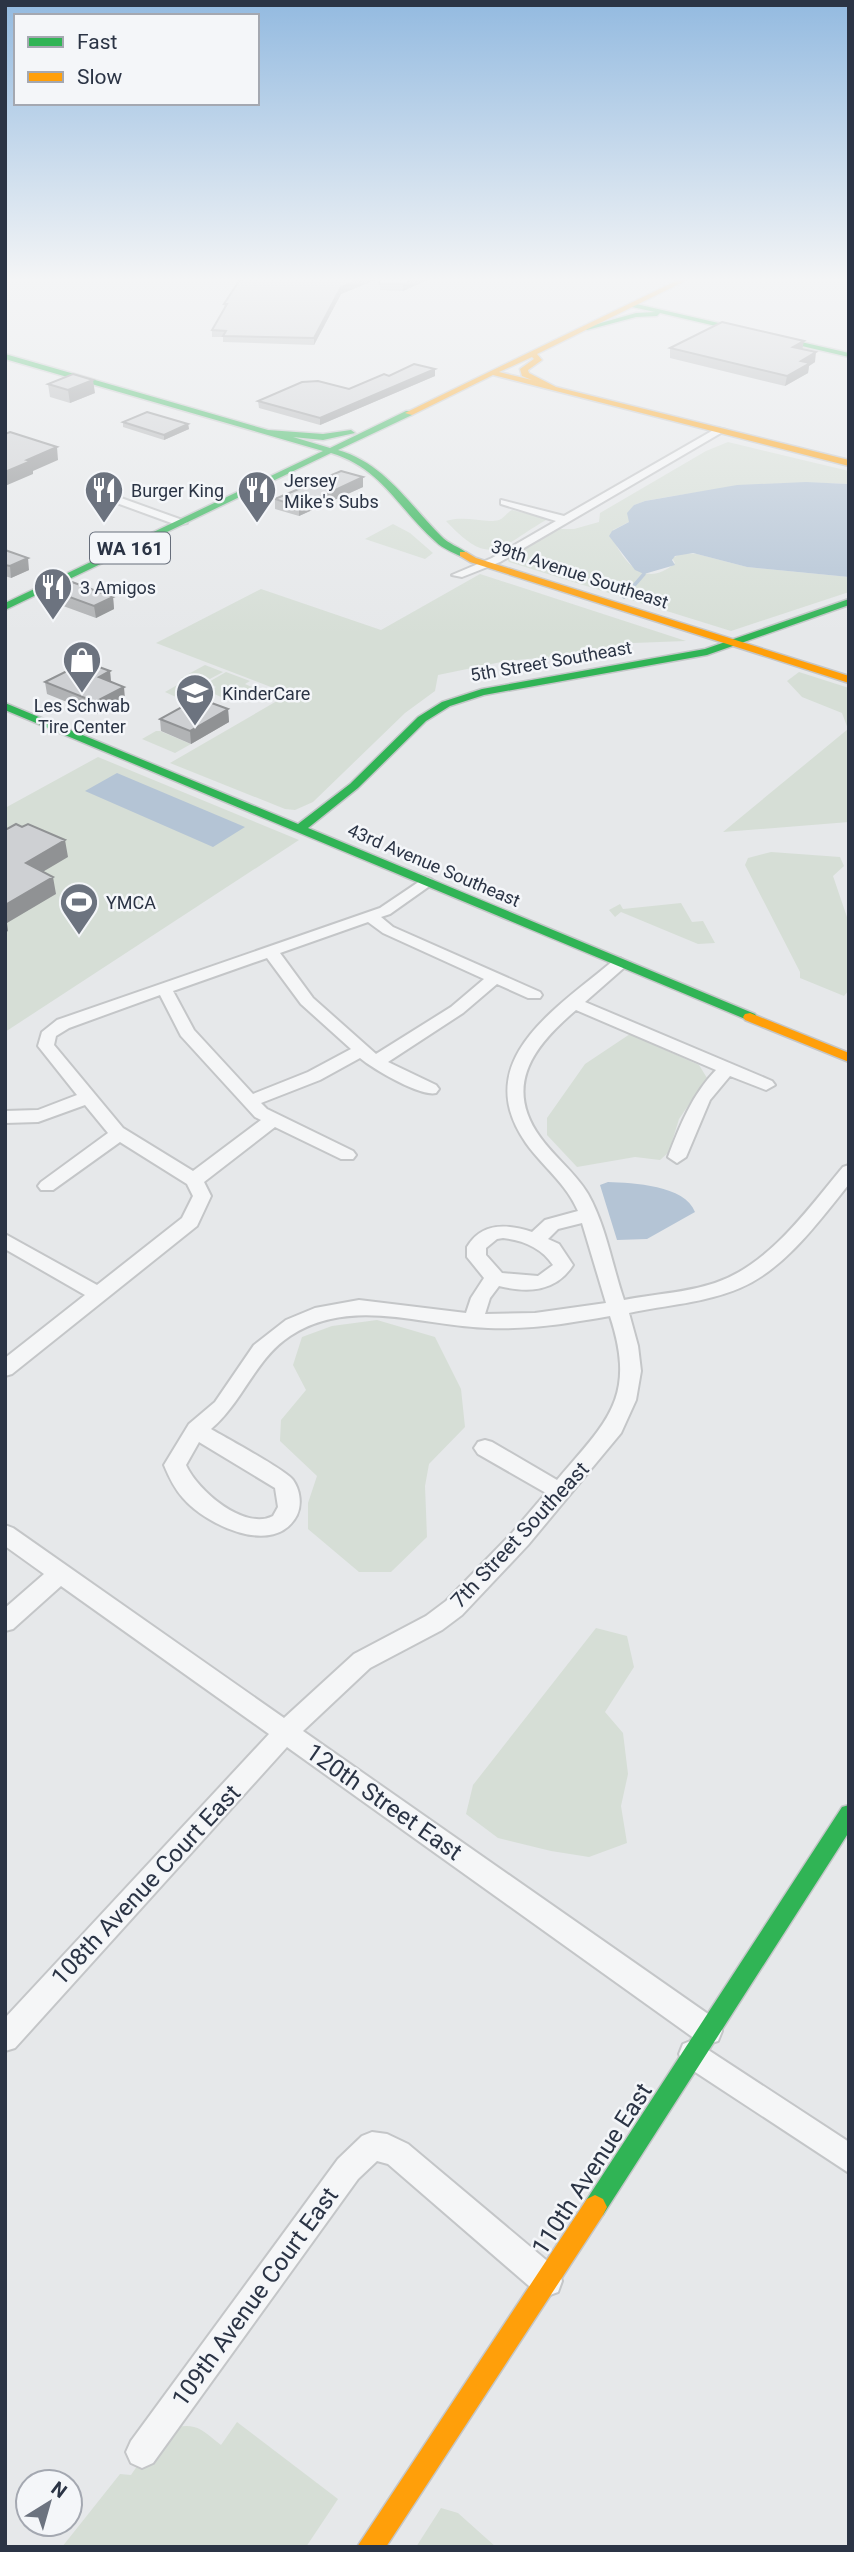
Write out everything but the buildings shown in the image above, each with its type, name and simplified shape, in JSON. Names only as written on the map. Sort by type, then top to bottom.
[{"type":"main road","points":[[148,397],[266,432],[331,437],[392,422]]},
{"type":"main road","name":"WA 161","points":[[5,607],[443,397]]},
{"type":"main road","points":[[589,397],[849,463]]},
{"type":"main road","points":[[266,432],[291,446],[295,454],[292,462],[271,480]]},
{"type":"main road","name":"39th Avenue Southeast","points":[[266,432],[356,459],[375,471],[432,534],[461,554],[486,565],[849,680]]},
{"type":"main road","name":"5th Street Southeast","points":[[299,830],[354,786],[416,724],[446,704],[482,692],[696,655],[736,644],[847,604]]},
{"type":"main road","name":"43rd Avenue Southeast","points":[[5,706],[849,1058]]},
{"type":"main road","name":"110th Avenue East","points":[[370,2547],[547,2281],[849,1814]]},
{"type":"street","points":[[458,575],[486,565],[721,430]]},
{"type":"street","points":[[96,492],[181,523]]},
{"type":"street","points":[[505,502],[565,520]]},
{"type":"street","points":[[5,1369],[190,1222],[202,1196],[194,1180],[119,1134],[46,1046],[45,1039],[49,1033],[63,1024],[385,911],[426,882]]},
{"type":"street","points":[[370,916],[388,930],[534,995]]},
{"type":"street","points":[[270,951],[307,1001],[369,1056],[430,1089]]},
{"type":"street","name":"7th Street Southeast","points":[[286,1732],[362,1661],[434,1623],[454,1608],[602,1445],[623,1409],[631,1372],[625,1337],[588,1215],[578,1191],[527,1132],[516,1106],[514,1089],[518,1066],[528,1045],[620,963]]},
{"type":"street","points":[[250,1101],[369,1056],[457,1010],[495,978]]},
{"type":"street","points":[[164,988],[187,1032],[261,1112],[347,1155]]},
{"type":"street","points":[[574,1003],[766,1086]]},
{"type":"street","points":[[677,1157],[694,1108],[709,1085],[726,1070]]},
{"type":"street","points":[[5,1117],[34,1118],[88,1097]]},
{"type":"street","points":[[194,1180],[274,1119]]},
{"type":"street","points":[[47,1186],[119,1134]]},
{"type":"street","points":[[196,1430],[284,1483],[291,1499],[288,1516],[275,1527],[240,1525],[204,1504],[180,1481],[175,1465],[196,1430],[224,1407],[257,1353],[271,1340],[306,1318],[350,1307],[374,1306],[474,1321],[504,1321],[616,1308],[714,1291],[746,1277],[779,1249],[849,1171]]},
{"type":"street","points":[[535,1240],[552,1224],[588,1215]]},
{"type":"street","points":[[502,1230],[535,1240],[558,1255],[563,1265],[559,1272],[545,1281],[525,1286],[495,1278],[477,1257],[475,1247],[486,1234],[502,1230]]},
{"type":"street","points":[[5,1240],[99,1295]]},
{"type":"street","points":[[474,1321],[475,1306],[481,1293],[495,1278]]},
{"type":"street","points":[[485,1448],[561,1492]]},
{"type":"street","name":"120th Street East","points":[[5,1534],[286,1732],[701,2043],[849,2159]]},
{"type":"street","points":[[5,1622],[60,1573]]},
{"type":"street","name":"108th Avenue Court East","points":[[5,2038],[286,1732]]},
{"type":"street","name":"109th Avenue Court East","points":[[142,2452],[348,2169],[372,2146],[387,2148],[398,2154],[547,2281]]},
{"type":"shaded area","points":[[728,442],[849,471],[849,484],[772,484],[645,501],[634,505],[629,522],[613,530],[613,539],[624,558],[638,570],[655,574],[675,563],[672,558],[683,553],[697,554],[747,567],[849,577],[849,592],[731,631],[509,562],[507,559],[557,529],[574,529],[599,522],[600,513],[706,451]]},
{"type":"shaded area","points":[[512,510],[548,519],[496,549],[475,546],[446,521],[494,521]]},
{"type":"shaded area","points":[[393,524],[410,533],[433,553],[425,559],[365,539]]},
{"type":"shaded area","points":[[480,574],[686,641],[633,643],[574,655],[506,661],[438,675],[435,691],[405,713],[313,802],[295,810],[285,809],[170,763],[289,694],[156,643],[261,589],[381,630]]},
{"type":"shaded area","points":[[205,665],[223,672],[176,697],[165,692],[186,680],[181,678]]},
{"type":"shaded area","points":[[226,672],[250,681],[245,684],[264,692],[248,701],[227,693],[221,697],[208,691],[216,687],[207,683]]},
{"type":"shaded area","points":[[799,672],[849,688],[849,822],[723,832],[848,729],[842,713],[802,697],[787,681]]},
{"type":"shaded area","points":[[156,731],[191,744],[175,753],[142,739]]},
{"type":"shaded area","name":"YMCA","points":[[98,757],[299,840],[5,1032],[5,808]]},
{"type":"shaded area","points":[[771,852],[840,857],[844,866],[833,876],[849,923],[849,990],[844,996],[800,978],[800,972],[745,865],[748,858]]},
{"type":"shaded area","points":[[681,903],[692,922],[703,921],[715,943],[698,944],[621,912],[615,917],[609,910],[620,904],[623,909]]},
{"type":"shaded area","points":[[630,1034],[699,1065],[707,1078],[679,1119],[669,1152],[660,1160],[635,1157],[577,1167],[547,1135],[547,1118],[585,1064]]},
{"type":"shaded area","points":[[377,1320],[435,1337],[461,1389],[465,1427],[429,1464],[425,1486],[427,1537],[391,1572],[359,1572],[308,1529],[308,1503],[317,1476],[280,1441],[281,1420],[306,1390],[293,1365],[302,1337],[332,1326]]},
{"type":"shaded area","points":[[596,1628],[627,1636],[634,1667],[605,1712],[623,1733],[628,1774],[621,1806],[627,1843],[589,1857],[498,1838],[466,1814],[473,1785]]},
{"type":"shaded area","points":[[237,2422],[338,2499],[306,2547],[62,2547],[69,2538],[84,2538],[84,2519],[120,2474],[131,2475],[149,2450],[165,2434],[184,2426],[194,2427],[221,2445]]},
{"type":"shaded area","points":[[441,2508],[458,2513],[496,2547],[416,2547]]},
{"type":"water","points":[[806,482],[849,484],[849,577],[747,567],[693,553],[675,556],[672,560],[675,565],[644,574],[635,570],[609,536],[612,531],[629,522],[627,513],[634,505],[645,501],[737,485]]},
{"type":"water","points":[[117,773],[245,827],[213,847],[85,791]]},
{"type":"water","points":[[608,1182],[644,1185],[670,1191],[681,1196],[695,1212],[647,1239],[617,1240],[600,1185]]},
{"type":"waterway","points":[[624,597],[644,574]]},
{"type":"traffic: fast","points":[[147,397],[346,455],[381,476],[440,541],[463,554]]},
{"type":"traffic: fast","points":[[5,607],[409,413]]},
{"type":"traffic: fast","points":[[266,432],[323,437],[351,433]]},
{"type":"traffic: fast","points":[[299,829],[354,786],[422,719],[446,704],[482,692],[707,652],[849,602]]},
{"type":"traffic: fast","points":[[5,706],[750,1017]]},
{"type":"traffic: fast","points":[[595,2207],[849,1814]]},
{"type":"traffic: slow","points":[[409,413],[442,397]]},
{"type":"traffic: slow","points":[[588,397],[849,463]]},
{"type":"traffic: slow","points":[[463,554],[473,560],[849,680]]},
{"type":"traffic: slow","points":[[750,1017],[849,1058]]},
{"type":"traffic: slow","points":[[370,2547],[595,2207]]},
{"type":"place","name":"Burger King","points":[[104,524]]},
{"type":"place","name":"Jersey Mike's Subs","points":[[257,524]]},
{"type":"place","name":"3 Amigos","points":[[53,621]]},
{"type":"place","name":"Les Schwab Tire Center","points":[[82,694]]},
{"type":"place","name":"KinderCare","points":[[195,727]]},
{"type":"place","name":"YMCA","points":[[79,936]]}]
